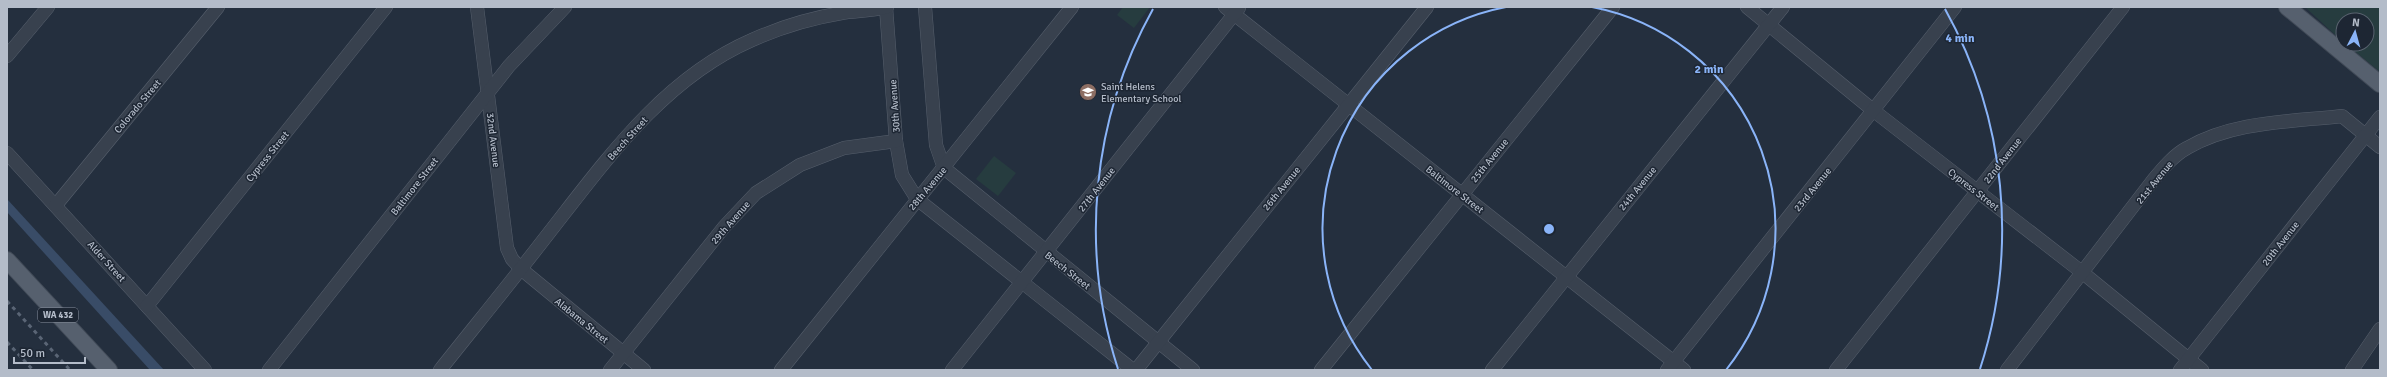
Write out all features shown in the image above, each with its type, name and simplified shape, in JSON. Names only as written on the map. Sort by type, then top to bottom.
[{"type":"main road","points":[[2287,7],[2380,84]]},
{"type":"main road","name":"WA 432","points":[[7,260],[109,370]]},
{"type":"street","points":[[7,56],[48,7]]},
{"type":"street","name":"Colorado Street","points":[[56,205],[218,7]]},
{"type":"street","name":"Cypress Street","points":[[148,306],[386,7]]},
{"type":"street","name":"32nd Avenue","points":[[477,7],[507,248],[512,259],[521,269]]},
{"type":"street","name":"Baltimore Street","points":[[269,370],[509,66],[565,7]]},
{"type":"street","name":"Beech Street","points":[[440,370],[596,172],[634,128],[669,94],[709,63],[752,40],[795,24],[842,13],[886,7]]},
{"type":"street","name":"30th Avenue","points":[[886,7],[896,141],[902,175],[917,199]]},
{"type":"street","points":[[925,7],[936,145],[944,168]]},
{"type":"street","name":"28th Avenue","points":[[781,370],[1072,7]]},
{"type":"street","name":"26th Avenue","points":[[1136,370],[1427,7]]},
{"type":"street","name":"25th Avenue","points":[[1321,370],[1461,193],[1613,7]]},
{"type":"street","name":"Cypress Street","points":[[1748,7],[1874,111],[2083,273],[2202,370]]},
{"type":"street","name":"24th Avenue","points":[[1492,370],[1784,7]]},
{"type":"street","name":"23rd Avenue","points":[[1670,366],[1956,7]]},
{"type":"street","name":"22nd Avenue","points":[[1836,370],[2123,7]]},
{"type":"street","name":"Baltimore Street","points":[[1233,9],[1348,104],[1566,277],[1670,366],[1684,370]]},
{"type":"street","name":"27th Avenue","points":[[952,370],[1233,9]]},
{"type":"street","name":"21st Avenue","points":[[2007,370],[2154,179],[2169,162],[2186,148],[2228,131],[2342,116],[2380,147]]},
{"type":"street","name":"20th Avenue","points":[[2180,370],[2380,117]]},
{"type":"street","name":"29th Avenue","points":[[610,370],[724,228],[756,193],[800,165],[844,148],[896,141]]},
{"type":"street","name":"Alder Street","points":[[7,153],[205,370]]},
{"type":"street","name":"Beech Street","points":[[944,168],[1045,252],[1193,370]]},
{"type":"street","points":[[917,199],[1133,370]]},
{"type":"street","name":"Alabama Street","points":[[521,269],[644,370]]},
{"type":"street","points":[[2352,370],[2380,329]]},
{"type":"green space","points":[[1123,7],[1150,7],[1134,28],[1117,15]]},
{"type":"green space","points":[[2305,7],[2380,7],[2380,72],[2356,52],[2375,52],[2375,12],[2335,12],[2335,35]]},
{"type":"green space","points":[[994,156],[1016,173],[998,196],[976,179]]},
{"type":"water","points":[[7,199],[164,370],[150,370],[7,212]]},
{"type":"railway","points":[[7,301],[70,370]]},
{"type":"railway","points":[[7,342],[33,370]]},
{"type":"place","name":"Saint Helens Elementary School","points":[[1088,92]]}]
